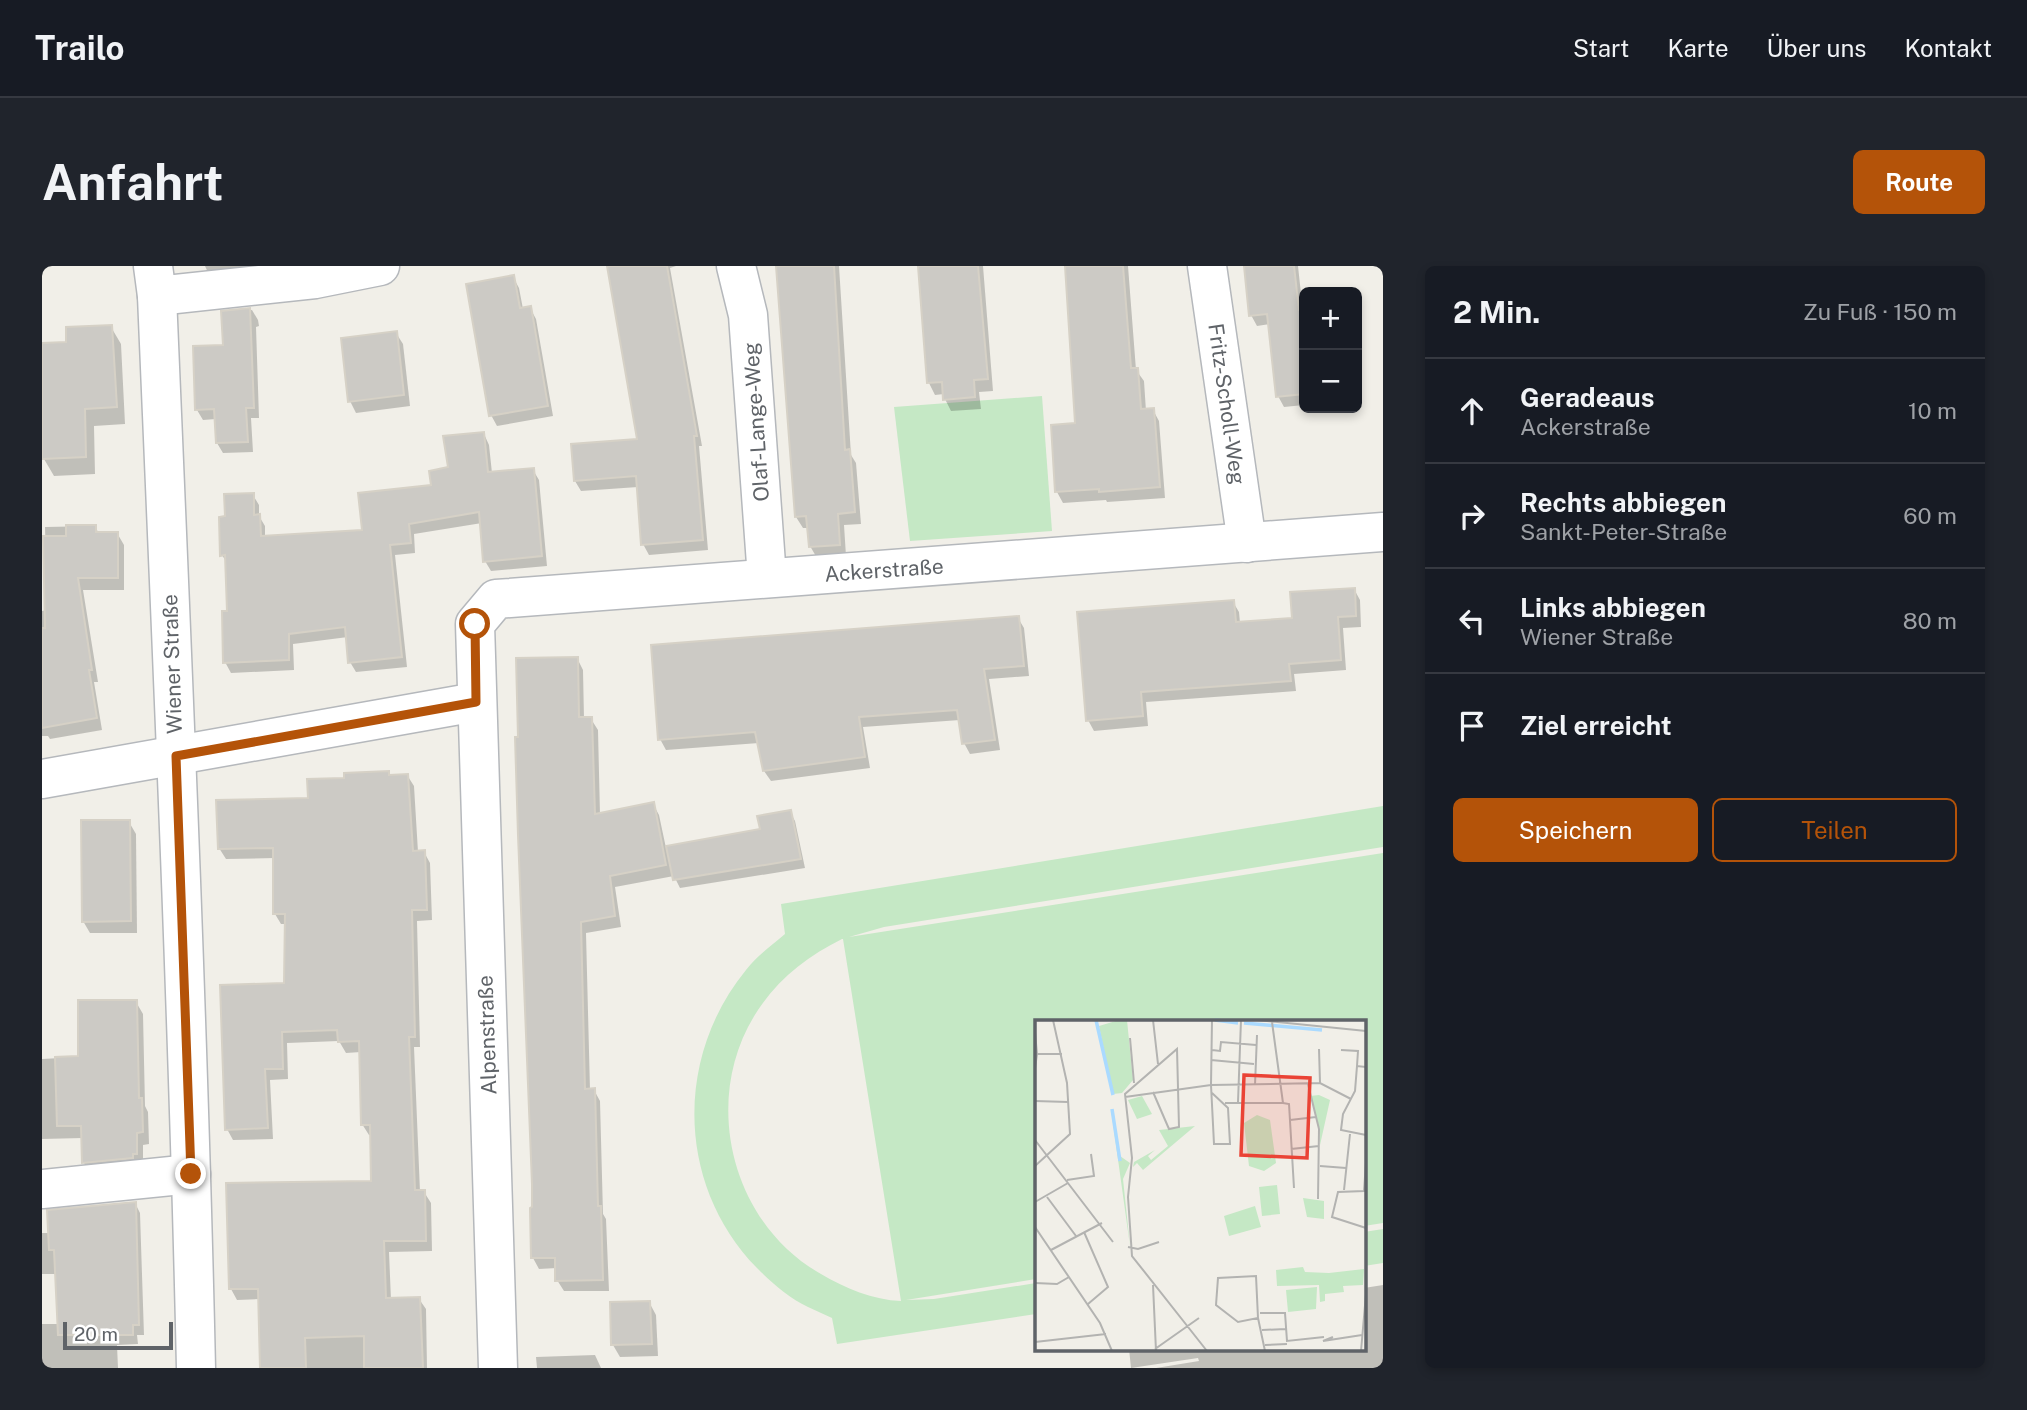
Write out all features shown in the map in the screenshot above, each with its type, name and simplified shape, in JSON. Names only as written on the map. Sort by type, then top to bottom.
[{"type":"street","points":[[155,281],[324,278],[380,266]]},
{"type":"street","name":"Olaf-Lange-Weg","points":[[736,266],[748,315],[767,579]]},
{"type":"street","name":"Fritz-Scholl-Weg","points":[[1207,266],[1247,543]]},
{"type":"street","name":"Wiener Straße","points":[[155,281],[176,756],[196,1368]]},
{"type":"street","name":"Ackerstraße","points":[[476,702],[475,624],[496,599],[1383,531]]},
{"type":"street","points":[[42,779],[476,702]]},
{"type":"street","name":"Alpenstraße","points":[[476,702],[498,1368]]},
{"type":"street","points":[[42,1189],[191,1174]]},
{"type":"green space","points":[[1042,396],[1052,531],[910,541],[894,407]]},
{"type":"green space","points":[[1383,806],[1383,847],[884,927],[849,937],[1383,853],[1383,1223],[1366,1226],[1366,1020],[1035,1020],[1035,1279],[906,1300],[934,1299],[1035,1283],[1035,1314],[837,1344],[832,1318],[781,1290],[757,1268],[731,1235],[711,1199],[699,1161],[694,1121],[697,1081],[706,1042],[723,1005],[746,970],[785,934],[781,904]],"holes":[[[843,939],[901,1301],[870,1296],[849,1288],[821,1274],[790,1252],[765,1223],[746,1191],[734,1156],[728,1118],[731,1081],[740,1044],[758,1010],[775,988],[806,960]]]},
{"type":"green space","points":[[1383,1229],[1383,1263],[1366,1266],[1366,1232]]},
{"type":"building","points":[[607,266],[667,266],[697,436],[694,436],[703,540],[641,545],[636,476],[574,481],[571,444],[637,439]]},
{"type":"building","points":[[776,266],[834,266],[845,450],[850,449],[855,512],[838,514],[840,545],[809,547],[806,516],[795,517]]},
{"type":"building","points":[[918,266],[978,266],[988,379],[974,380],[975,397],[943,400],[942,382],[927,383]]},
{"type":"building","points":[[1065,266],[1123,266],[1131,368],[1138,368],[1141,409],[1154,408],[1160,487],[1055,492],[1051,425],[1075,423]]},
{"type":"building","points":[[1244,266],[1294,266],[1299,310],[1299,395],[1276,397],[1267,314],[1249,316]]},
{"type":"building","points":[[514,275],[520,308],[531,306],[548,406],[489,416],[466,284]]},
{"type":"building","points":[[250,308],[254,408],[246,408],[248,442],[216,443],[214,409],[195,410],[193,346],[223,345],[221,311]]},
{"type":"building","points":[[112,325],[117,407],[85,409],[86,457],[42,459],[42,343],[66,342],[66,327]]},
{"type":"building","points":[[397,331],[404,395],[348,402],[341,338]]},
{"type":"building","points":[[484,432],[488,472],[534,468],[542,556],[483,562],[479,512],[409,524],[411,543],[390,545],[402,657],[348,663],[345,627],[289,634],[289,660],[223,663],[222,611],[227,611],[225,555],[220,556],[219,517],[225,516],[224,494],[254,493],[254,515],[260,514],[261,536],[362,530],[358,493],[431,485],[429,471],[448,467],[443,436]]},
{"type":"building","points":[[66,525],[96,525],[96,532],[118,532],[118,578],[78,578],[97,718],[42,728],[42,628],[45,628],[43,536],[66,536]]},
{"type":"building","points":[[1355,588],[1356,616],[1338,617],[1341,660],[1289,664],[1291,681],[1141,692],[1143,716],[1086,721],[1077,612],[1234,600],[1236,622],[1292,618],[1290,592]]},
{"type":"building","points":[[1019,616],[1024,666],[984,669],[995,740],[962,744],[957,710],[859,717],[865,757],[763,771],[755,732],[658,740],[651,645]]},
{"type":"building","points":[[578,657],[579,717],[592,717],[595,814],[654,802],[666,865],[610,876],[615,916],[581,922],[585,1089],[595,1088],[603,1280],[555,1281],[555,1258],[531,1258],[532,1184],[515,737],[518,737],[516,658]]},
{"type":"building","points":[[389,771],[389,775],[408,774],[413,851],[425,850],[427,910],[412,910],[415,1037],[409,1037],[415,1190],[425,1190],[426,1241],[384,1241],[386,1298],[420,1297],[423,1368],[364,1368],[364,1336],[305,1338],[306,1368],[260,1368],[258,1289],[229,1289],[226,1183],[371,1181],[370,1125],[361,1125],[359,1041],[338,1042],[337,1030],[282,1032],[283,1069],[265,1069],[268,1128],[225,1130],[220,985],[284,983],[285,914],[273,914],[273,848],[218,849],[216,800],[308,798],[307,779],[344,778],[344,773]]},
{"type":"building","points":[[791,810],[801,859],[673,880],[666,846],[760,829],[757,816]]},
{"type":"building","points":[[81,820],[130,820],[131,921],[82,922]]},
{"type":"building","points":[[78,1000],[137,1000],[139,1098],[142,1098],[143,1132],[137,1133],[137,1154],[133,1154],[133,1158],[82,1163],[81,1126],[57,1126],[55,1057],[78,1056]]},
{"type":"building","points":[[136,1202],[139,1325],[133,1325],[133,1335],[58,1335],[54,1250],[49,1250],[47,1210]]},
{"type":"building","points":[[650,1301],[652,1344],[611,1345],[610,1302]]},
{"type":"route","points":[[191,1174],[176,756],[476,702],[475,624]]}]
